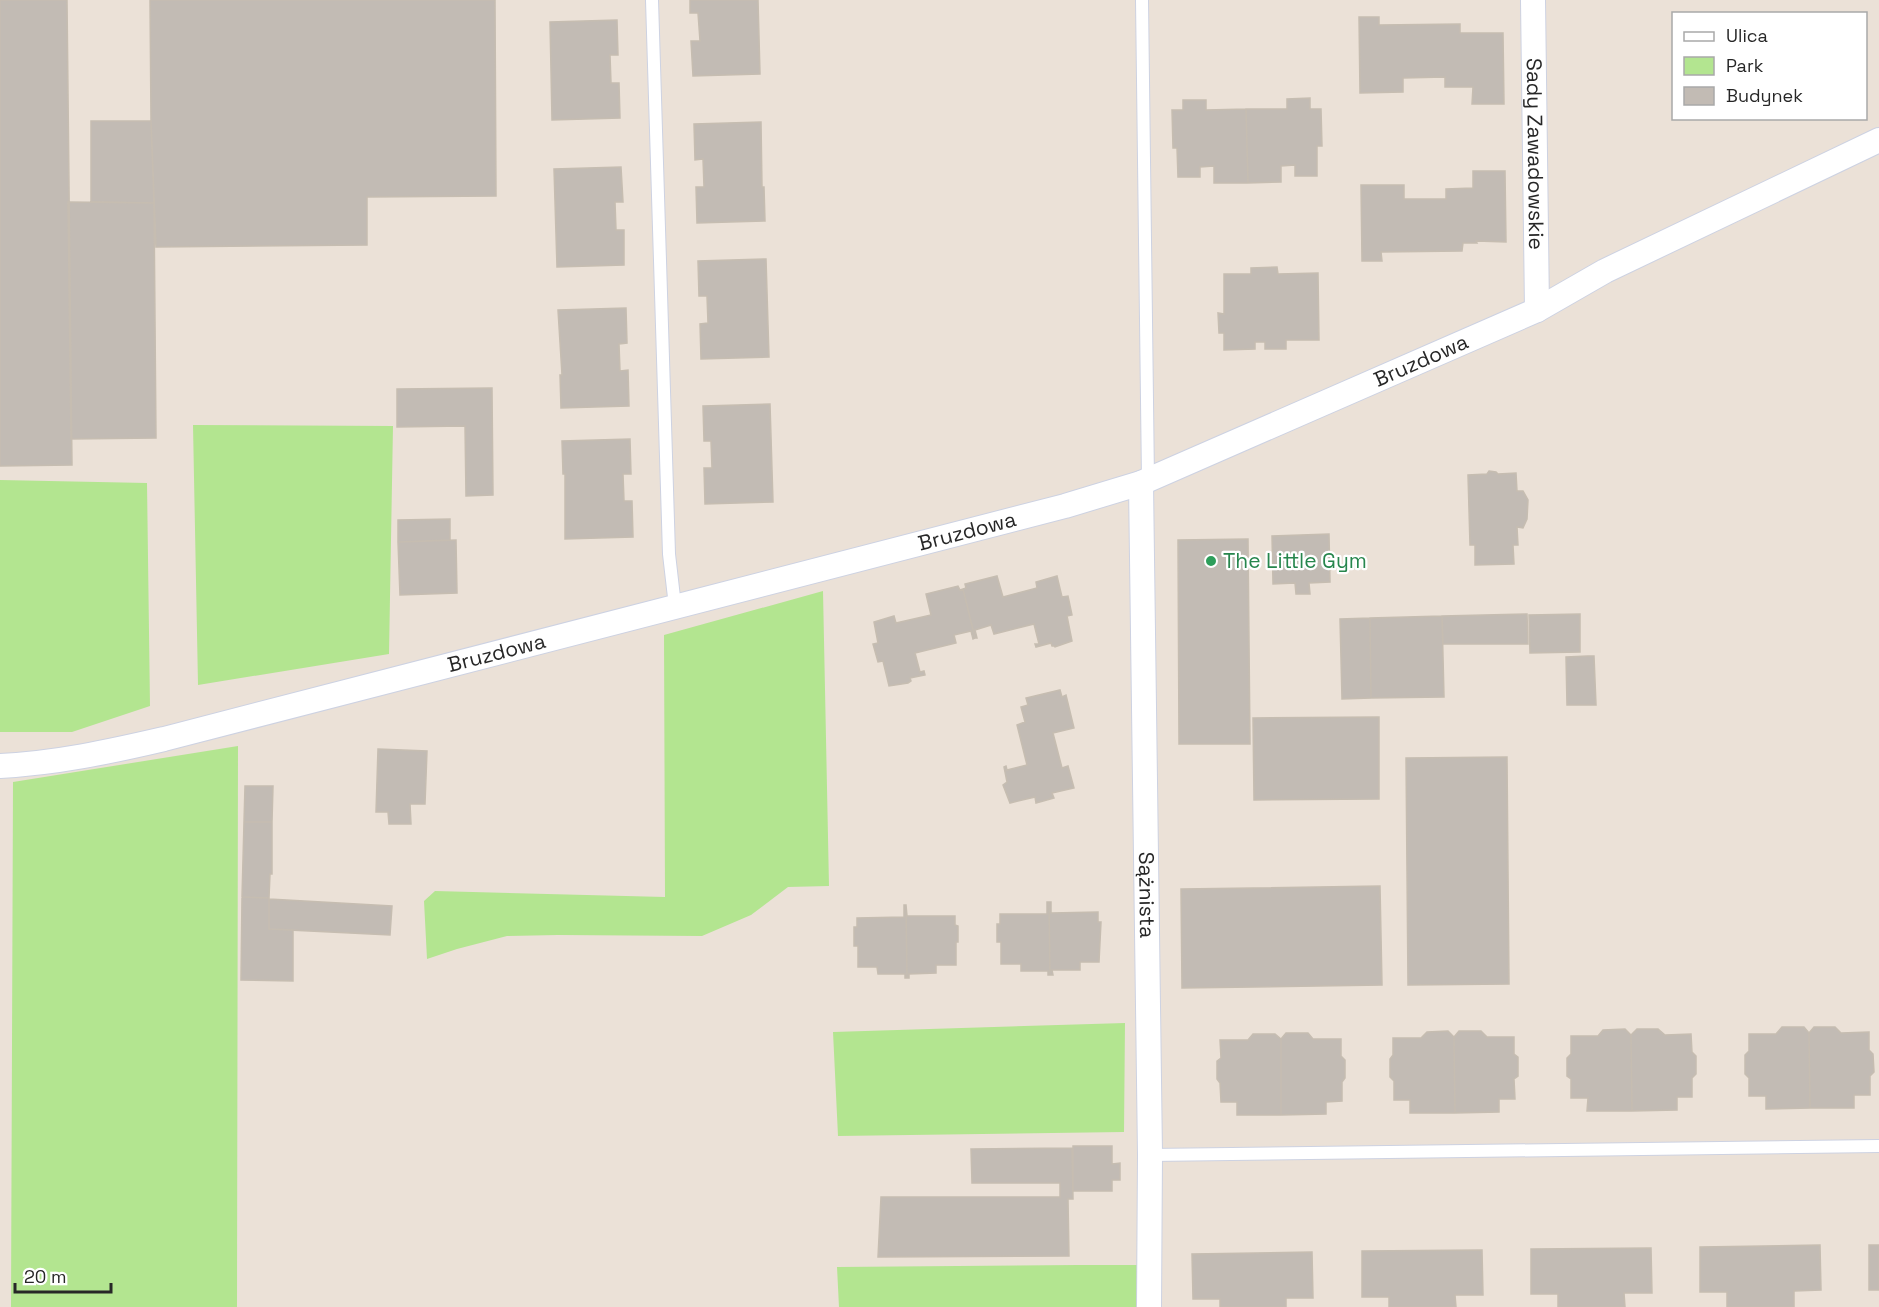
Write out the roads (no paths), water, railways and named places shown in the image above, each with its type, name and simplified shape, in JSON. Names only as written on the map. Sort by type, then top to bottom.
[{"type":"street","name":"Sady Zawadowskie","points":[[1533,0],[1537,310]]},
{"type":"street","name":"Bruzdowa","points":[[0,766],[38,764],[94,756],[1065,506],[1144,482],[1537,310],[1605,271],[1879,140]]},
{"type":"street","name":"Sążnista","points":[[1144,482],[1150,1155],[1149,1307]]},
{"type":"lane","points":[[652,0],[669,554],[675,606]]},
{"type":"lane","points":[[1142,0],[1144,482]]},
{"type":"lane","points":[[1150,1155],[1879,1146]]},
{"type":"place","name":"The Little Gym","points":[[1211,561]]}]
